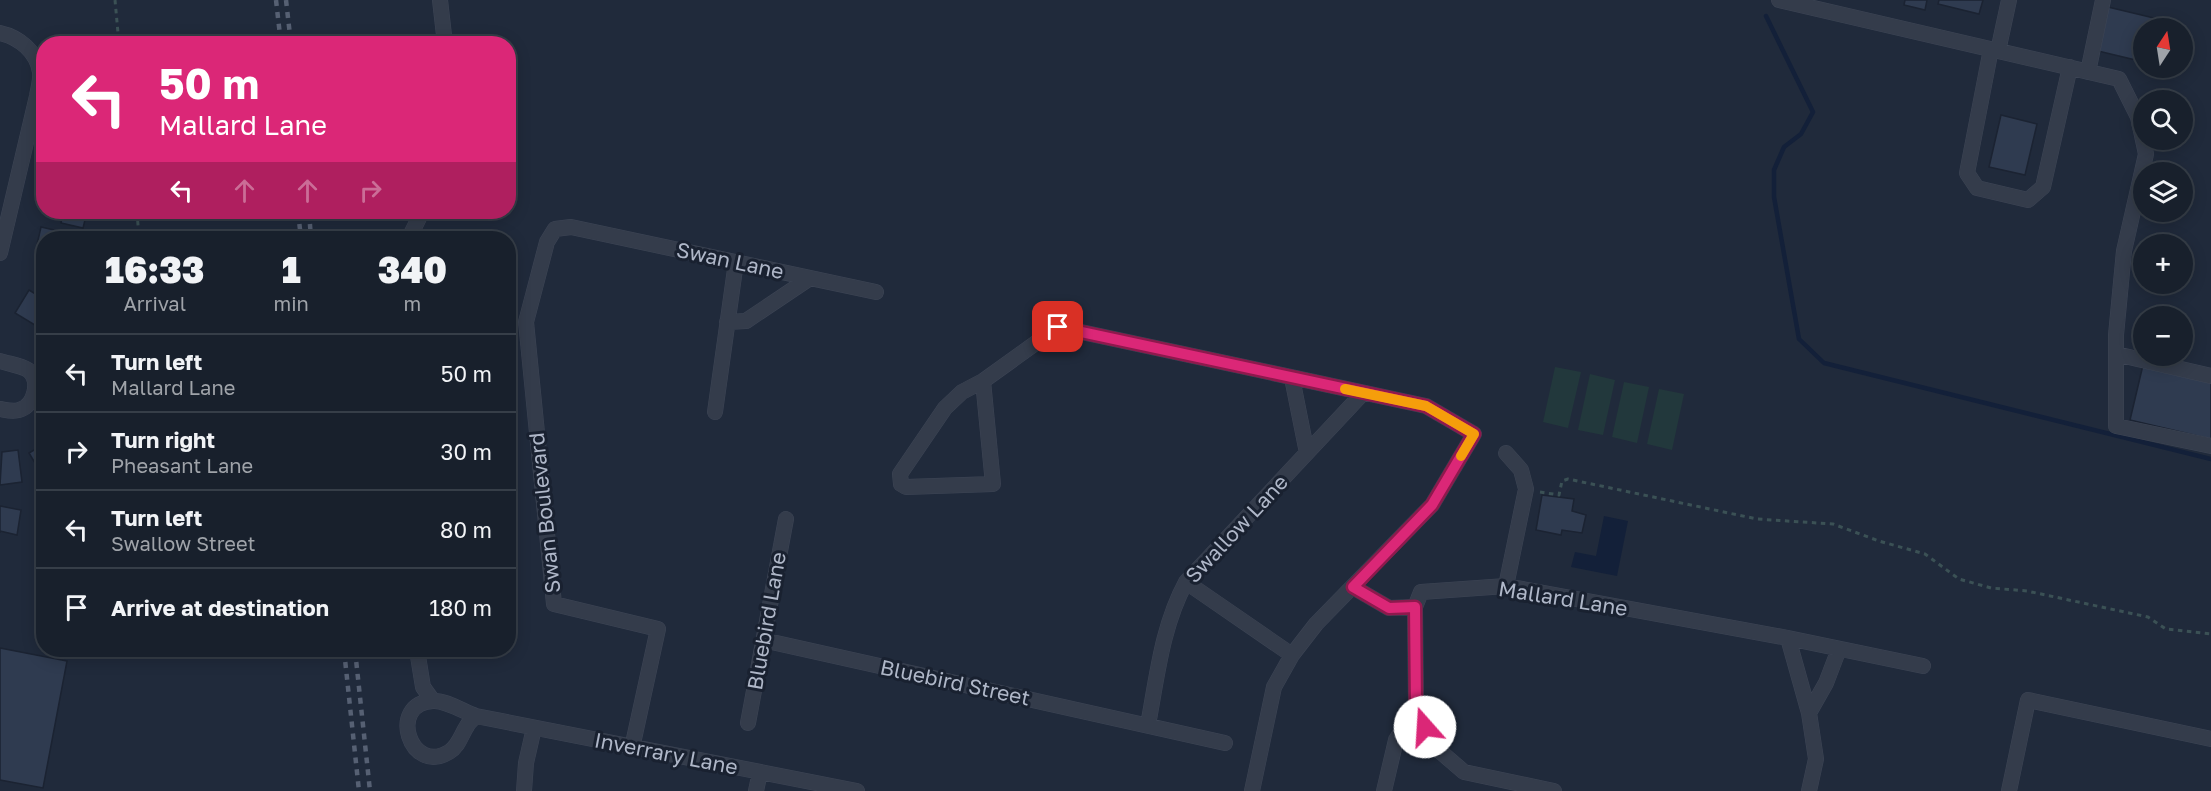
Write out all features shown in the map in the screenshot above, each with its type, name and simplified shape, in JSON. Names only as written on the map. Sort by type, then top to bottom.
[{"type":"street","points":[[440,0],[444,36]]},
{"type":"street","points":[[1779,0],[2119,79],[2139,117],[2146,154],[2124,251],[2116,354],[2116,426],[2211,446]]},
{"type":"street","points":[[2009,0],[1994,50],[1967,173],[1977,188],[2028,200],[2043,187],[2070,67]]},
{"type":"street","points":[[2088,72],[2103,0]]},
{"type":"street","points":[[0,33],[9,35],[25,46],[36,58]]},
{"type":"street","points":[[0,253],[36,100]]},
{"type":"street","name":"Swan Lane","points":[[531,374],[526,322],[547,242],[555,229],[571,227],[584,229],[876,292]]},
{"type":"street","points":[[715,412],[736,262]]},
{"type":"street","points":[[727,322],[746,321],[810,278]]},
{"type":"street","points":[[983,381],[993,484],[906,487],[901,483],[900,474],[945,408],[962,392],[983,381],[1058,327],[1426,406],[1474,434],[1432,505],[1316,624],[1292,655],[1275,687],[1252,791]]},
{"type":"street","points":[[2116,354],[2211,376]]},
{"type":"street","points":[[0,361],[28,371],[34,379],[35,389],[31,401],[25,407],[11,411],[0,409]]},
{"type":"street","name":"Swan Boulevard","points":[[531,374],[554,604],[658,629],[632,748]]},
{"type":"street","points":[[1292,378],[1307,453]]},
{"type":"street","name":"Swallow Lane","points":[[1148,725],[1165,636],[1176,601],[1186,582],[1363,393]]},
{"type":"street","points":[[1506,453],[1521,470],[1526,489],[1506,586]]},
{"type":"street","name":"Bluebird Lane","points":[[748,723],[786,519]]},
{"type":"street","points":[[1186,582],[1292,655]]},
{"type":"street","name":"Mallard Lane","points":[[1415,607],[1421,592],[1506,586],[1788,638],[1923,666]]},
{"type":"street","points":[[1353,587],[1389,608],[1415,607],[1416,707],[1435,747],[1464,772],[1554,791]]},
{"type":"street","points":[[1788,638],[1809,714],[1816,759],[1809,791]]},
{"type":"street","name":"Bluebird Street","points":[[763,640],[1225,743]]},
{"type":"street","points":[[1809,714],[1826,683],[1839,649]]},
{"type":"street","points":[[418,657],[423,687],[433,701],[415,708],[407,723],[407,735],[411,744],[419,752],[428,756],[441,756],[457,746],[467,725],[476,716]]},
{"type":"street","points":[[2009,791],[2028,700],[2211,739]]},
{"type":"street","name":"Inverrary Lane","points":[[433,701],[442,702],[476,716],[857,791]]},
{"type":"street","points":[[1384,791],[1396,740],[1416,707]]},
{"type":"street","points":[[524,791],[526,763],[534,728]]},
{"type":"street","points":[[756,791],[760,772]]},
{"type":"path","points":[[115,0],[118,36]]},
{"type":"path","points":[[1526,489],[1559,495],[1563,481],[1568,479],[1757,519],[1833,524],[1879,541],[1925,554],[1959,579],[1991,588],[2027,591],[2148,617],[2166,629],[2211,634]]},
{"type":"green space","points":[[1555,367],[1581,372],[1568,428],[1543,422]]},
{"type":"green space","points":[[1590,374],[1615,380],[1603,435],[1578,430]]},
{"type":"green space","points":[[1624,382],[1649,387],[1637,443],[1612,437]]},
{"type":"green space","points":[[1659,389],[1684,394],[1672,450],[1647,444]]},
{"type":"water","points":[[1604,516],[1628,521],[1617,576],[1571,567],[1575,552],[1596,556]]},
{"type":"building","points":[[1905,0],[1927,0],[1925,10],[1904,5]]},
{"type":"building","points":[[1939,0],[1983,0],[1979,14],[1938,4]]},
{"type":"building","points":[[2108,7],[2154,18],[2133,18],[2133,59],[2098,51]]},
{"type":"building","points":[[2001,115],[2037,124],[2025,175],[1989,167]]},
{"type":"building","points":[[62,219],[85,219],[83,228],[61,223]]},
{"type":"building","points":[[41,227],[59,231],[40,231]]},
{"type":"building","points":[[29,290],[36,294],[36,326],[15,313]]},
{"type":"building","points":[[2143,366],[2211,380],[2211,439],[2130,420]]},
{"type":"building","points":[[36,449],[36,465],[29,453]]},
{"type":"building","points":[[18,450],[22,482],[0,485],[2,452]]},
{"type":"building","points":[[1542,495],[1574,499],[1572,511],[1586,515],[1582,533],[1562,530],[1561,535],[1536,530]]},
{"type":"building","points":[[0,506],[21,510],[17,535],[0,531]]},
{"type":"building","points":[[0,648],[36,655],[36,657],[67,661],[43,788],[0,780]]},
{"type":"waterway","points":[[1766,16],[1813,112],[1801,134],[1784,147],[1774,170],[1774,197],[1799,339],[1824,363],[2211,459]]},
{"type":"railway","points":[[276,0],[280,36]]},
{"type":"railway","points":[[286,0],[290,36]]},
{"type":"railway","points":[[299,219],[300,231]]},
{"type":"railway","points":[[310,219],[310,231]]},
{"type":"railway","points":[[345,657],[359,791]]},
{"type":"railway","points":[[356,657],[370,791]]},
{"type":"slow traffic","points":[[1345,389],[1426,406],[1474,434],[1461,456]]},
{"type":"route","points":[[1058,327],[1426,406],[1474,434],[1432,505],[1353,587],[1389,608],[1415,607],[1416,707],[1425,727]]}]
